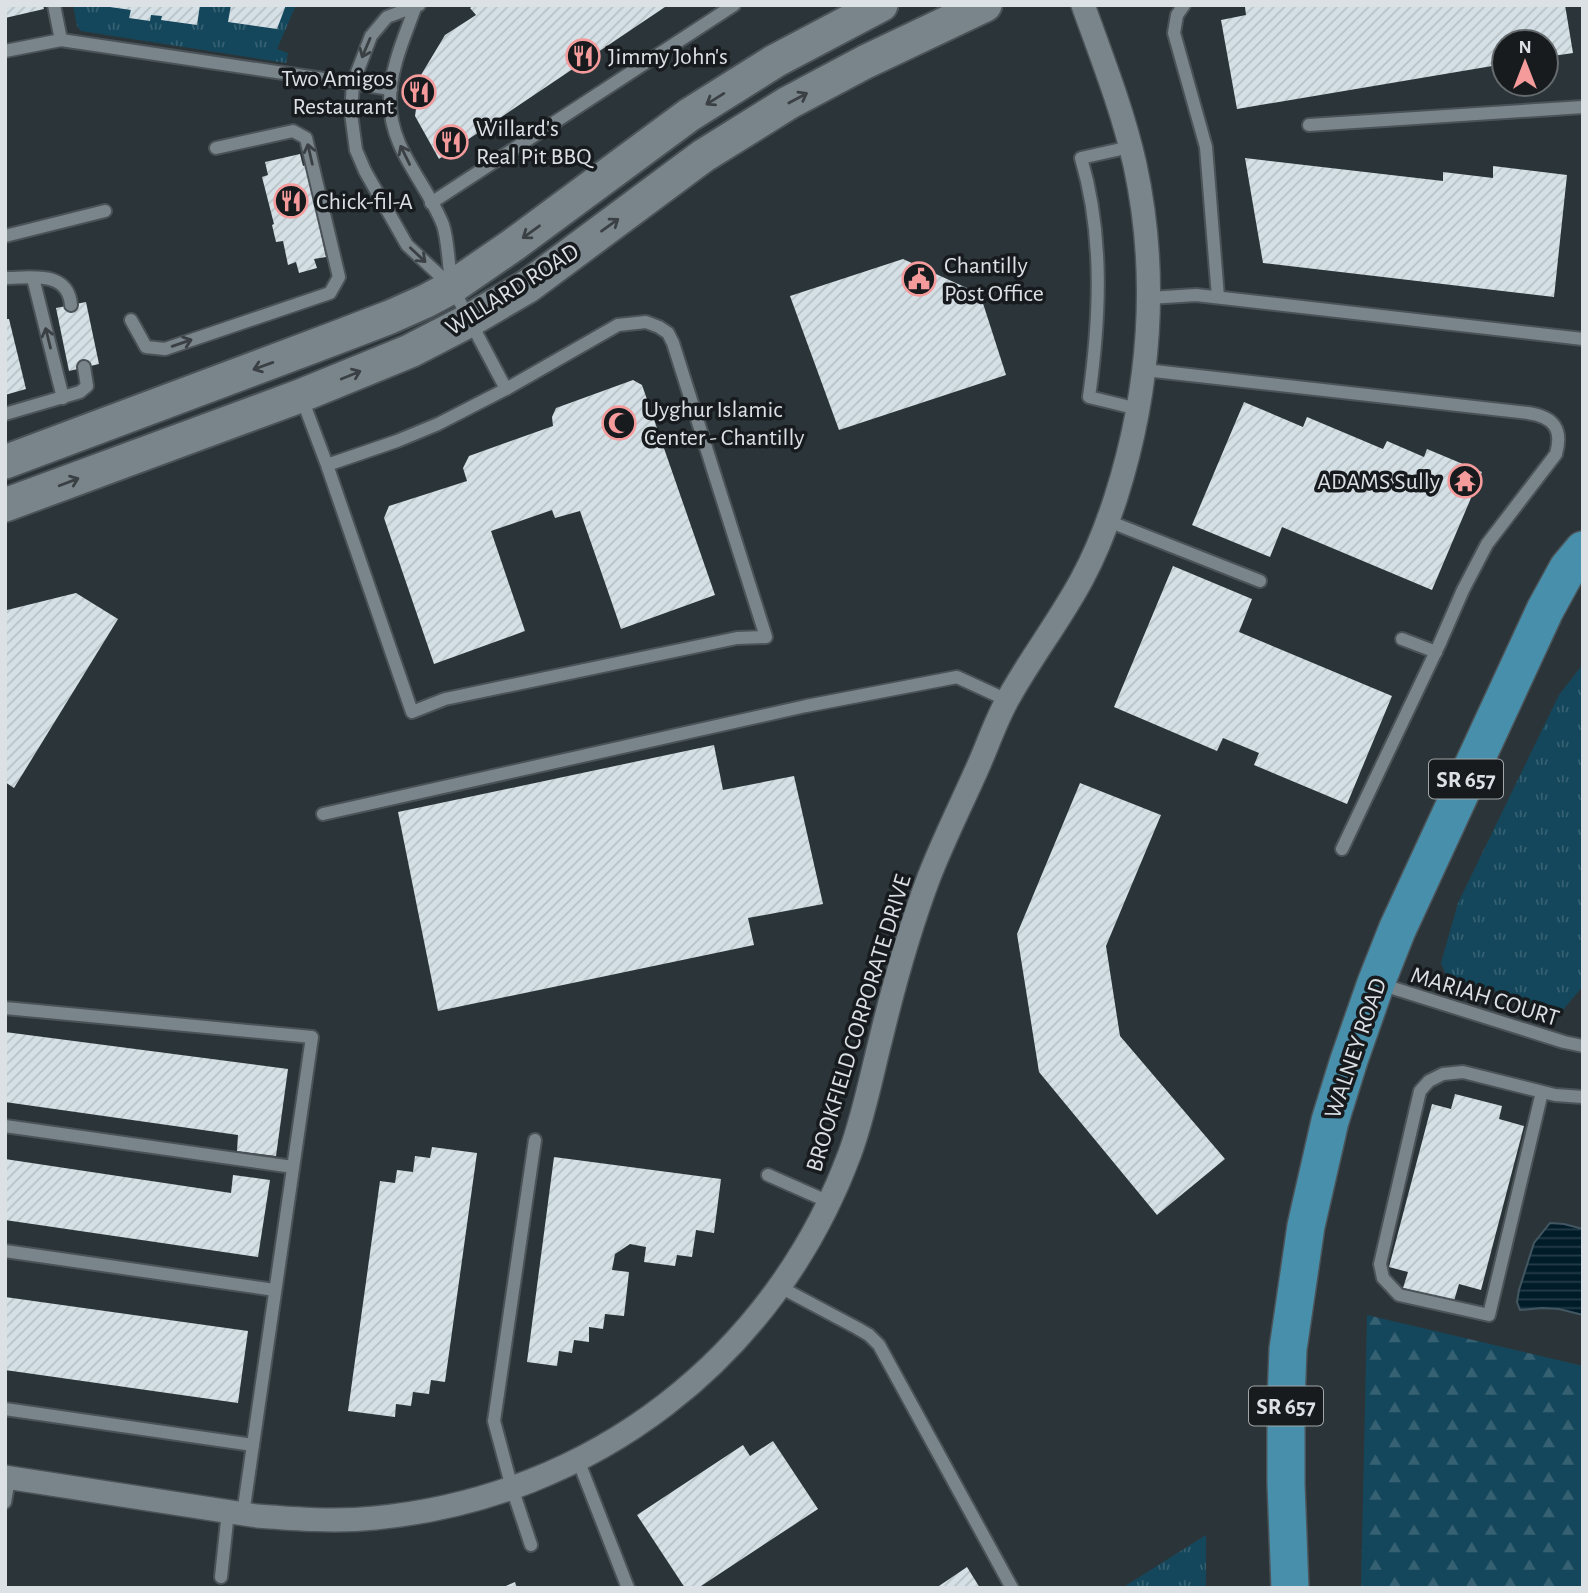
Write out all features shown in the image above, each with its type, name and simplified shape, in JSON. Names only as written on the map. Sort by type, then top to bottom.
[{"type":"main road","name":"WILLARD ROAD","points":[[5,461],[364,327],[426,301],[452,287],[513,245],[689,115],[775,61],[881,5]]},
{"type":"main road","name":"WILLARD ROAD","points":[[5,505],[300,396],[410,351],[528,286],[703,156],[788,103],[865,62],[985,5]]},
{"type":"main road","name":"WALNEY ROAD","points":[[1290,1588],[1286,1483],[1288,1349],[1308,1215],[1330,1121],[1376,983],[1397,930],[1545,610],[1568,568],[1583,550]]},
{"type":"street","name":"BROOKFIELD CORPORATE DRIVE","points":[[7,1477],[236,1513],[294,1519],[372,1518],[449,1506],[512,1488],[578,1460],[627,1433],[685,1390],[738,1339],[797,1263],[829,1202],[862,1119],[902,955],[930,874],[1007,700],[1082,581],[1108,521],[1128,459],[1145,370],[1149,298],[1146,231],[1130,146],[1083,5]]},
{"type":"lane","points":[[54,5],[61,40]]},
{"type":"lane","points":[[431,203],[734,5]]},
{"type":"lane","points":[[1184,5],[1177,15],[1174,33],[1206,147],[1218,298]]},
{"type":"lane","points":[[417,6],[396,60],[390,104],[401,150],[443,226],[452,287]]},
{"type":"lane","points":[[417,6],[387,17],[371,36],[353,83],[351,113],[356,150],[407,245],[452,287],[506,389]]},
{"type":"lane","points":[[5,51],[61,40],[391,89]]},
{"type":"lane","points":[[1309,125],[1583,107]]},
{"type":"lane","points":[[131,320],[146,347],[165,349],[330,293],[339,277],[306,138],[293,131],[216,148]]},
{"type":"lane","points":[[1130,146],[1081,158],[1094,221],[1098,277],[1098,320],[1089,397],[1138,409]]},
{"type":"lane","points":[[5,236],[106,211]]},
{"type":"lane","points":[[5,278],[47,278],[62,284],[70,295],[71,305]]},
{"type":"lane","points":[[33,278],[63,398]]},
{"type":"lane","points":[[1149,298],[1196,295],[1583,339]]},
{"type":"lane","points":[[300,396],[327,465],[412,712],[445,699],[525,682],[737,638],[766,637],[673,343],[668,333],[659,327],[646,322],[618,325],[506,389],[438,424],[327,465]]},
{"type":"lane","points":[[5,414],[80,393],[86,386],[84,368]]},
{"type":"lane","points":[[1145,370],[1528,412],[1548,418],[1559,433],[1556,454],[1487,544],[1463,590],[1342,849]]},
{"type":"lane","points":[[1108,521],[1260,581]]},
{"type":"lane","points":[[1402,639],[1436,652]]},
{"type":"lane","points":[[323,814],[806,706],[957,677],[1007,700]]},
{"type":"lane","name":"MARIAH COURT","points":[[1376,983],[1583,1046]]},
{"type":"lane","points":[[5,1008],[312,1037],[253,1445],[221,1577]]},
{"type":"lane","points":[[1542,1092],[1489,1315],[1399,1295],[1382,1278],[1380,1264],[1420,1091],[1429,1081],[1443,1074],[1463,1072],[1542,1092],[1555,1096],[1583,1097]]},
{"type":"lane","points":[[5,1126],[293,1167]]},
{"type":"lane","points":[[531,1545],[494,1421],[535,1140]]},
{"type":"lane","points":[[768,1175],[829,1202]]},
{"type":"lane","points":[[5,1251],[275,1290]]},
{"type":"lane","points":[[779,1287],[869,1335],[879,1345],[1012,1588]]},
{"type":"lane","points":[[5,1409],[253,1445]]},
{"type":"lane","points":[[578,1460],[628,1588]]},
{"type":"lane","points":[[5,1503],[7,1477]]},
{"type":"green space","points":[[73,5],[296,5],[277,49],[288,53],[286,63],[81,31],[77,26]]},
{"type":"green space","points":[[1583,664],[1583,986],[1562,1011],[1452,978],[1446,975],[1441,963],[1458,903],[1559,695]]},
{"type":"green space","points":[[1367,1315],[1583,1366],[1583,1588],[1361,1588]]},
{"type":"green space","points":[[1206,1535],[1206,1588],[1122,1588]]},
{"type":"shaded area","points":[[1550,1223],[1583,1229],[1583,1315],[1559,1309],[1520,1310],[1517,1302],[1534,1243]]},
{"type":"building","points":[[5,5],[43,5],[44,9],[5,18]]},
{"type":"building","points":[[110,5],[200,5],[197,25],[161,20],[162,16],[151,15],[150,21],[129,18],[131,10]]},
{"type":"building","points":[[231,5],[286,5],[277,29],[228,22]]},
{"type":"building","points":[[474,5],[668,5],[439,159],[415,116],[421,75],[445,35],[476,15],[470,8]]},
{"type":"building","points":[[1565,5],[1573,53],[1560,55],[1560,28],[1490,28],[1490,66],[1237,109],[1221,20],[1246,15],[1245,7]]},
{"type":"building","name":"Chick-fil-A","points":[[300,154],[303,166],[306,165],[326,257],[314,259],[317,268],[299,273],[296,262],[288,265],[283,241],[276,242],[262,177],[268,175],[265,162]]},
{"type":"building","points":[[1245,158],[1443,181],[1443,172],[1493,178],[1493,166],[1567,175],[1554,297],[1263,263]]},
{"type":"building","points":[[903,259],[980,294],[1006,375],[839,430],[790,296]]},
{"type":"building","points":[[86,302],[99,364],[69,371],[56,308]]},
{"type":"building","points":[[5,319],[9,319],[26,389],[5,395]]},
{"type":"building","points":[[633,380],[642,385],[715,595],[621,629],[580,511],[555,518],[552,510],[491,531],[525,631],[434,664],[384,518],[389,506],[467,481],[463,468],[469,456],[553,426],[552,417],[556,408]]},
{"type":"building","points":[[1244,402],[1303,427],[1307,417],[1383,449],[1387,441],[1424,457],[1427,449],[1482,472],[1432,590],[1282,527],[1270,557],[1192,525]]},
{"type":"building","points":[[1173,566],[1252,599],[1239,632],[1392,696],[1347,804],[1254,765],[1259,753],[1223,738],[1217,751],[1114,707]]},
{"type":"building","points":[[76,593],[118,619],[14,788],[5,782],[5,613],[7,610]]},
{"type":"building","points":[[714,745],[723,790],[794,776],[823,904],[748,918],[754,945],[438,1011],[398,812]]},
{"type":"building","points":[[1080,783],[1161,815],[1106,946],[1120,1036],[1225,1159],[1157,1215],[1039,1072],[1017,934]]},
{"type":"building","points":[[5,1032],[288,1069],[276,1156],[237,1151],[238,1135],[5,1102]]},
{"type":"building","points":[[1455,1094],[1502,1106],[1499,1119],[1524,1126],[1481,1290],[1459,1284],[1454,1301],[1403,1288],[1408,1272],[1389,1267],[1432,1104],[1451,1109]]},
{"type":"building","points":[[432,1147],[477,1153],[445,1382],[431,1380],[429,1394],[413,1392],[411,1406],[396,1404],[395,1417],[348,1411],[380,1181],[395,1183],[397,1170],[413,1172],[415,1156],[430,1158]]},
{"type":"building","points":[[554,1157],[721,1179],[714,1233],[696,1230],[692,1257],[677,1255],[675,1266],[644,1262],[646,1247],[630,1244],[615,1254],[612,1270],[629,1272],[624,1316],[605,1314],[603,1329],[589,1327],[589,1342],[574,1340],[572,1353],[559,1351],[557,1366],[527,1362]]},
{"type":"building","points":[[5,1159],[231,1193],[233,1175],[270,1180],[258,1257],[5,1220]]},
{"type":"building","points":[[5,1297],[248,1331],[238,1403],[5,1370]]},
{"type":"building","points":[[773,1441],[818,1509],[698,1588],[685,1588],[637,1515],[743,1445],[750,1456]]},
{"type":"building","points":[[967,1567],[980,1588],[936,1588]]},
{"type":"building","points":[[515,1582],[517,1588],[501,1588]]},
{"type":"place","name":"Jimmy John's","points":[[583,56]]},
{"type":"place","name":"Two Amigos Restaurant","points":[[419,92]]},
{"type":"place","name":"Willard's Real Pit BBQ","points":[[451,142]]},
{"type":"place","name":"Chick-fil-A","points":[[291,201]]},
{"type":"place","name":"Chantilly Post Office","points":[[919,279]]},
{"type":"place","name":"Uyghur Islamic Center - Chantilly","points":[[619,423]]},
{"type":"place","name":"ADAMS Sully","points":[[1465,481]]}]
